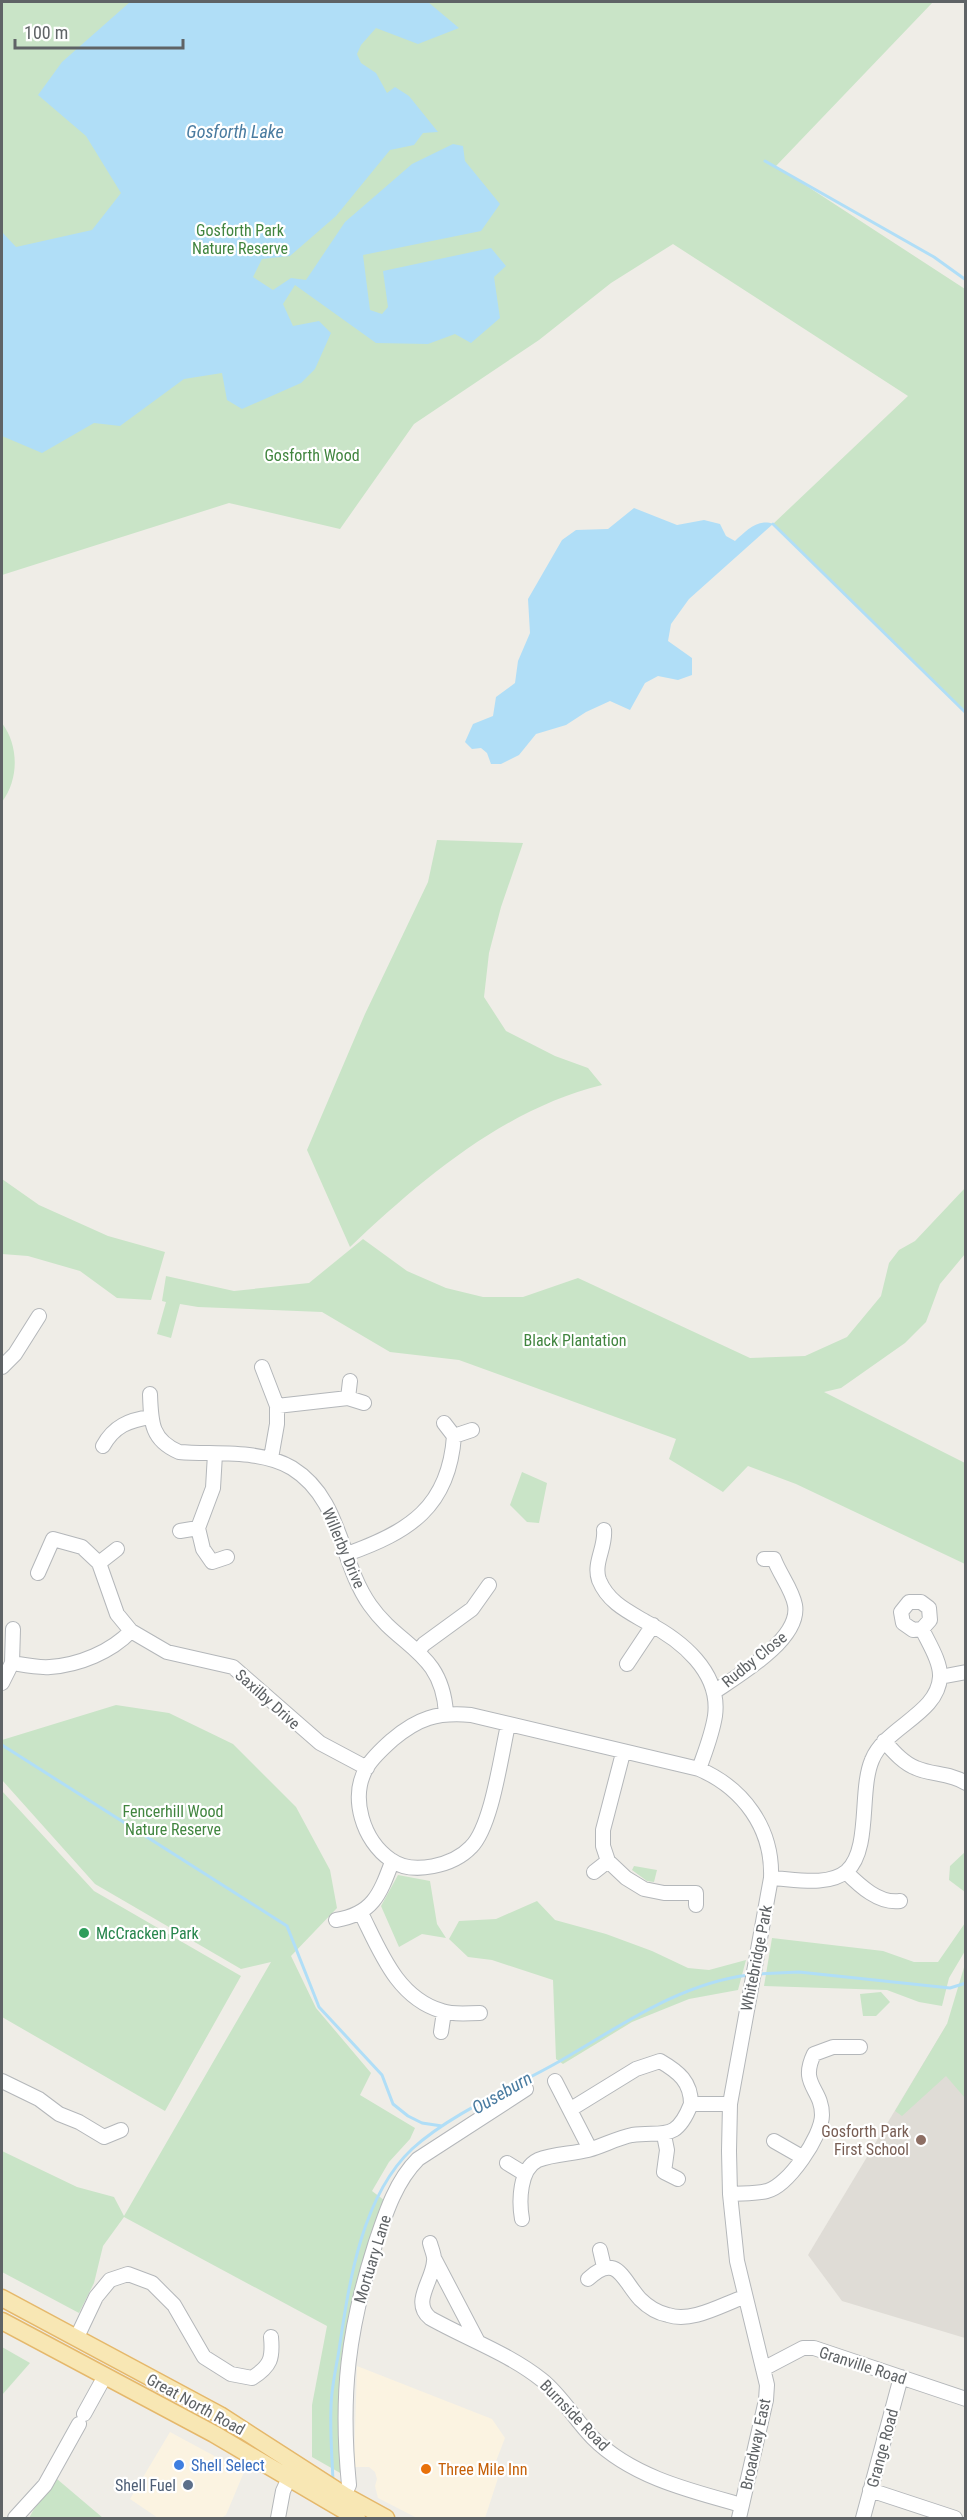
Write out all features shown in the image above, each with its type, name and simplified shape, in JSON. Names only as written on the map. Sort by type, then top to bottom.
[{"type":"main road","name":"Great North Road","points":[[2,2298],[220,2415],[324,2482],[348,2508]]},
{"type":"main road","name":"Great North Road","points":[[2,2321],[214,2434],[323,2499],[386,2518]]},
{"type":"street","points":[[2,1367],[15,1354],[39,1316]]},
{"type":"street","points":[[262,1367],[277,1406],[277,1424],[271,1458]]},
{"type":"street","points":[[348,1398],[350,1382]]},
{"type":"street","points":[[103,1446],[117,1428],[136,1419],[151,1417],[150,1394]]},
{"type":"street","points":[[277,1406],[348,1398],[364,1403]]},
{"type":"street","name":"Willerby Drive","points":[[151,1417],[159,1440],[179,1452],[271,1458],[292,1468],[308,1481],[335,1519],[358,1586],[370,1605],[384,1623],[418,1651],[434,1668],[441,1682],[446,1713]]},
{"type":"street","points":[[347,1554],[395,1535],[430,1506],[443,1483],[452,1457],[454,1436],[444,1423]]},
{"type":"street","points":[[454,1436],[472,1430]]},
{"type":"street","points":[[215,1454],[213,1488],[198,1528],[208,1559],[217,1562],[227,1557]]},
{"type":"street","points":[[180,1530],[198,1528]]},
{"type":"street","points":[[608,1536],[598,1560],[598,1578],[608,1596],[623,1609],[670,1634],[688,1649],[702,1667],[714,1692],[715,1714],[699,1769]]},
{"type":"street","points":[[12,1663],[48,1667],[62,1665],[111,1648],[131,1631],[117,1614],[99,1563],[82,1547],[53,1539],[38,1573]]},
{"type":"street","points":[[99,1563],[117,1549]]},
{"type":"street","name":"Rudby Close","points":[[714,1692],[783,1640],[792,1628],[796,1615],[793,1596],[780,1575],[774,1558]]},
{"type":"street","points":[[418,1651],[472,1609],[489,1585]]},
{"type":"street","points":[[627,1664],[653,1625]]},
{"type":"street","points":[[2,1683],[12,1663],[14,1629]]},
{"type":"street","points":[[771,1878],[826,1880],[846,1872],[856,1861],[860,1848],[866,1779],[871,1761],[884,1741],[929,1702],[940,1677],[939,1667],[922,1629]]},
{"type":"street","name":"Saxilby Drive","points":[[131,1631],[167,1652],[233,1667],[320,1743],[367,1768]]},
{"type":"street","points":[[940,1677],[966,1672]]},
{"type":"street","points":[[446,1713],[471,1714],[508,1725],[485,1822],[472,1846],[448,1863],[420,1868],[392,1862],[373,1842],[361,1819],[358,1791],[367,1768],[406,1728],[428,1717],[446,1713]]},
{"type":"street","name":"Whitebridge Park","points":[[508,1725],[699,1769],[730,1786],[752,1810],[768,1841],[771,1878],[730,2104],[730,2194],[737,2261],[763,2369]]},
{"type":"street","points":[[884,1741],[908,1764],[918,1769],[950,1775],[966,1783]]},
{"type":"street","points":[[623,1753],[603,1830],[603,1846],[608,1861],[626,1878],[644,1889],[697,1895]]},
{"type":"street","points":[[594,1872],[608,1861]]},
{"type":"street","points":[[336,1920],[361,1913],[372,1904],[381,1890],[392,1862]]},
{"type":"street","points":[[846,1872],[871,1893],[892,1902],[900,1901]]},
{"type":"street","points":[[361,1913],[388,1966],[405,1989],[418,2000],[444,2012],[480,2013]]},
{"type":"street","points":[[441,2032],[444,2012]]},
{"type":"street","points":[[730,2194],[767,2191],[781,2185],[802,2157],[818,2130],[822,2116],[820,2102],[809,2081],[808,2067],[814,2054],[832,2047],[860,2047]]},
{"type":"street","points":[[522,2219],[520,2200],[525,2174],[537,2161],[590,2150],[630,2136],[664,2135],[672,2132],[680,2124],[691,2104],[680,2065],[660,2061],[636,2069],[571,2109]]},
{"type":"street","points":[[2,2081],[39,2099],[59,2114],[79,2122],[102,2143],[121,2130]]},
{"type":"street","points":[[555,2081],[590,2150]]},
{"type":"street","name":"Mortuary Lane","points":[[348,2508],[345,2416],[347,2363],[366,2275],[393,2195],[410,2167],[418,2159],[526,2089]]},
{"type":"street","points":[[691,2104],[730,2104]]},
{"type":"street","points":[[664,2135],[667,2150],[660,2176],[678,2179]]},
{"type":"street","points":[[774,2141],[802,2157]]},
{"type":"street","points":[[507,2163],[525,2174]]},
{"type":"street","points":[[430,2243],[435,2260],[478,2342]]},
{"type":"street","points":[[600,2250],[604,2267]]},
{"type":"street","name":"Burnside Road","points":[[435,2260],[421,2305],[424,2313],[458,2334],[478,2342],[523,2367],[543,2381],[593,2438],[614,2455],[634,2467],[740,2512]]},
{"type":"street","points":[[604,2267],[620,2272],[640,2299],[668,2316],[693,2316],[744,2297]]},
{"type":"street","points":[[588,2279],[604,2267]]},
{"type":"street","points":[[76,2337],[96,2297],[110,2280],[128,2274],[152,2283],[174,2305],[204,2357],[231,2374],[252,2378],[265,2370],[273,2354],[271,2337]]},
{"type":"street","name":"Granville Road","points":[[763,2369],[803,2348],[814,2348],[966,2399]]},
{"type":"street","name":"Broadway East","points":[[740,2512],[766,2400],[767,2385],[763,2369]]},
{"type":"street","points":[[15,2518],[45,2485],[105,2376]]},
{"type":"street","name":"Grange Road","points":[[863,2518],[901,2377]]},
{"type":"street","points":[[278,2518],[283,2491],[289,2478]]},
{"type":"street","points":[[870,2490],[954,2518]]},
{"type":"shaded area","name":"Gosforth Park First School","points":[[947,2024],[965,2025],[965,2338],[842,2301],[808,2255]]},
{"type":"shaded area","points":[[357,2366],[492,2419],[505,2438],[493,2469],[500,2472],[485,2518],[417,2518],[378,2498],[375,2472],[369,2467],[354,2467]]},
{"type":"shaded area","name":"Shell Fuel","points":[[170,2432],[244,2472],[226,2515],[221,2518],[158,2518],[130,2499]]},
{"type":"green space","name":"Gosforth Park Nature Reserve","points":[[2,2],[933,2],[776,166],[965,289],[965,713],[773,524],[908,396],[673,244],[611,283],[539,340],[414,424],[340,529],[229,503],[2,575]]},
{"type":"green space","points":[[2,723],[12,742],[15,762],[12,783],[2,802]]},
{"type":"green space","points":[[437,840],[523,843],[501,907],[489,953],[484,997],[506,1031],[555,1056],[588,1068],[602,1085],[566,1096],[498,1129],[436,1172],[350,1247],[307,1150],[365,1014],[428,882]]},
{"type":"green space","points":[[2,1179],[39,1205],[108,1236],[165,1252],[151,1300],[117,1298],[80,1271],[28,1256],[2,1254]]},
{"type":"green space","name":"Black Plantation","points":[[965,1188],[965,1254],[940,1284],[926,1322],[905,1343],[841,1388],[824,1392],[965,1463],[965,1564],[796,1484],[748,1466],[723,1492],[669,1459],[676,1439],[459,1360],[390,1352],[322,1312],[198,1307],[180,1304],[171,1338],[157,1334],[166,1302],[162,1301],[166,1276],[234,1291],[309,1283],[363,1239],[407,1271],[446,1288],[483,1297],[523,1297],[578,1278],[750,1358],[805,1356],[847,1337],[881,1296],[889,1263],[899,1250],[915,1241]]},
{"type":"green space","points":[[522,1472],[547,1483],[539,1523],[527,1522],[510,1505]]},
{"type":"green space","name":"Fencerhill Wood Nature Reserve","points":[[116,1705],[169,1713],[233,1744],[296,1807],[330,1870],[337,1908],[291,1956],[316,2008],[371,2073],[360,2095],[415,2128],[410,2139],[389,2162],[372,2191],[384,2200],[354,2292],[344,2340],[339,2398],[342,2474],[312,2457],[312,2405],[327,2326],[124,2217],[103,2246],[94,2283],[79,2313],[2,2272],[2,2151],[77,2187],[114,2197],[124,2216],[271,1962],[241,1969],[95,1884],[2,1780],[2,1740]]},
{"type":"green space","name":"McCracken Park","points":[[2,1791],[94,1891],[241,1976],[165,2111],[2,2017]]},
{"type":"green space","points":[[965,1852],[965,1892],[949,1880],[950,1866]]},
{"type":"green space","points":[[634,1866],[657,1870],[654,1882],[647,1881],[632,1870]]},
{"type":"green space","points":[[398,1875],[430,1881],[437,1924],[446,1938],[422,1934],[399,1947],[381,1906]]},
{"type":"green space","points":[[537,1901],[555,1920],[606,1934],[652,1951],[688,1968],[709,1970],[746,1960],[738,1990],[689,1999],[632,2022],[563,2064],[556,2059],[553,1980],[492,1960],[468,1957],[449,1939],[459,1921],[496,1919]]},
{"type":"green space","points":[[965,1923],[965,1951],[949,1978],[942,2006],[919,2002],[887,1990],[764,1986],[772,1938],[883,1951],[914,1962],[938,1962]]},
{"type":"green space","points":[[965,1964],[965,2098],[946,2076],[902,2116],[895,2111],[947,2024]]},
{"type":"green space","points":[[881,1992],[890,2002],[876,2016],[863,2016],[860,1994]]},
{"type":"green space","points":[[2,2347],[30,2363],[2,2395]]},
{"type":"green space","points":[[57,2479],[103,2518],[29,2518]]},
{"type":"water","name":"Gosforth Lake","points":[[130,2],[428,2],[459,28],[418,44],[376,28],[361,45],[357,54],[361,63],[376,73],[387,93],[395,87],[409,96],[438,132],[423,133],[414,145],[390,150],[336,216],[290,256],[262,259],[253,277],[273,290],[291,278],[306,280],[345,222],[412,164],[453,144],[463,146],[465,161],[500,204],[481,231],[363,255],[370,310],[382,314],[388,307],[383,271],[491,248],[506,266],[494,277],[500,318],[471,343],[455,334],[428,344],[376,343],[295,285],[283,304],[293,326],[319,321],[331,333],[315,369],[301,383],[242,409],[227,400],[222,373],[184,379],[120,426],[94,423],[42,453],[2,436],[2,232],[16,247],[92,230],[121,193],[86,136],[38,95],[62,62]]},
{"type":"water","points":[[634,508],[677,525],[704,520],[720,524],[726,536],[735,541],[757,524],[773,524],[689,599],[671,624],[668,641],[692,658],[692,675],[678,680],[658,676],[645,683],[630,710],[610,701],[586,712],[566,725],[536,734],[519,755],[501,764],[491,764],[487,753],[481,748],[472,749],[465,742],[473,724],[493,716],[496,697],[515,683],[518,661],[530,633],[528,599],[562,540],[576,530],[608,529]]},
{"type":"waterway","points":[[765,161],[934,257],[966,280]]},
{"type":"waterway","points":[[773,524],[966,713]]},
{"type":"waterway","points":[[2,1745],[287,1926],[319,2007],[382,2075],[393,2104],[408,2116],[422,2123],[442,2126]]},
{"type":"waterway","name":"Ouseburn","points":[[759,1974],[799,1972],[950,1988],[966,1983]]},
{"type":"waterway","name":"Ouseburn","points":[[333,2481],[331,2401],[347,2298],[369,2216],[380,2191],[395,2169],[412,2149],[446,2123],[651,2008],[699,1987],[749,1975]]},
{"type":"place","name":"McCracken Park","points":[[84,1933]]},
{"type":"place","name":"Gosforth Park First School","points":[[921,2140]]},
{"type":"place","name":"Shell Select","points":[[179,2465]]},
{"type":"place","name":"Three Mile Inn","points":[[426,2469]]},
{"type":"place","name":"Shell Fuel","points":[[188,2485]]},
{"type":"park label","name":"Gosforth Wood","points":[[312,455]]}]
